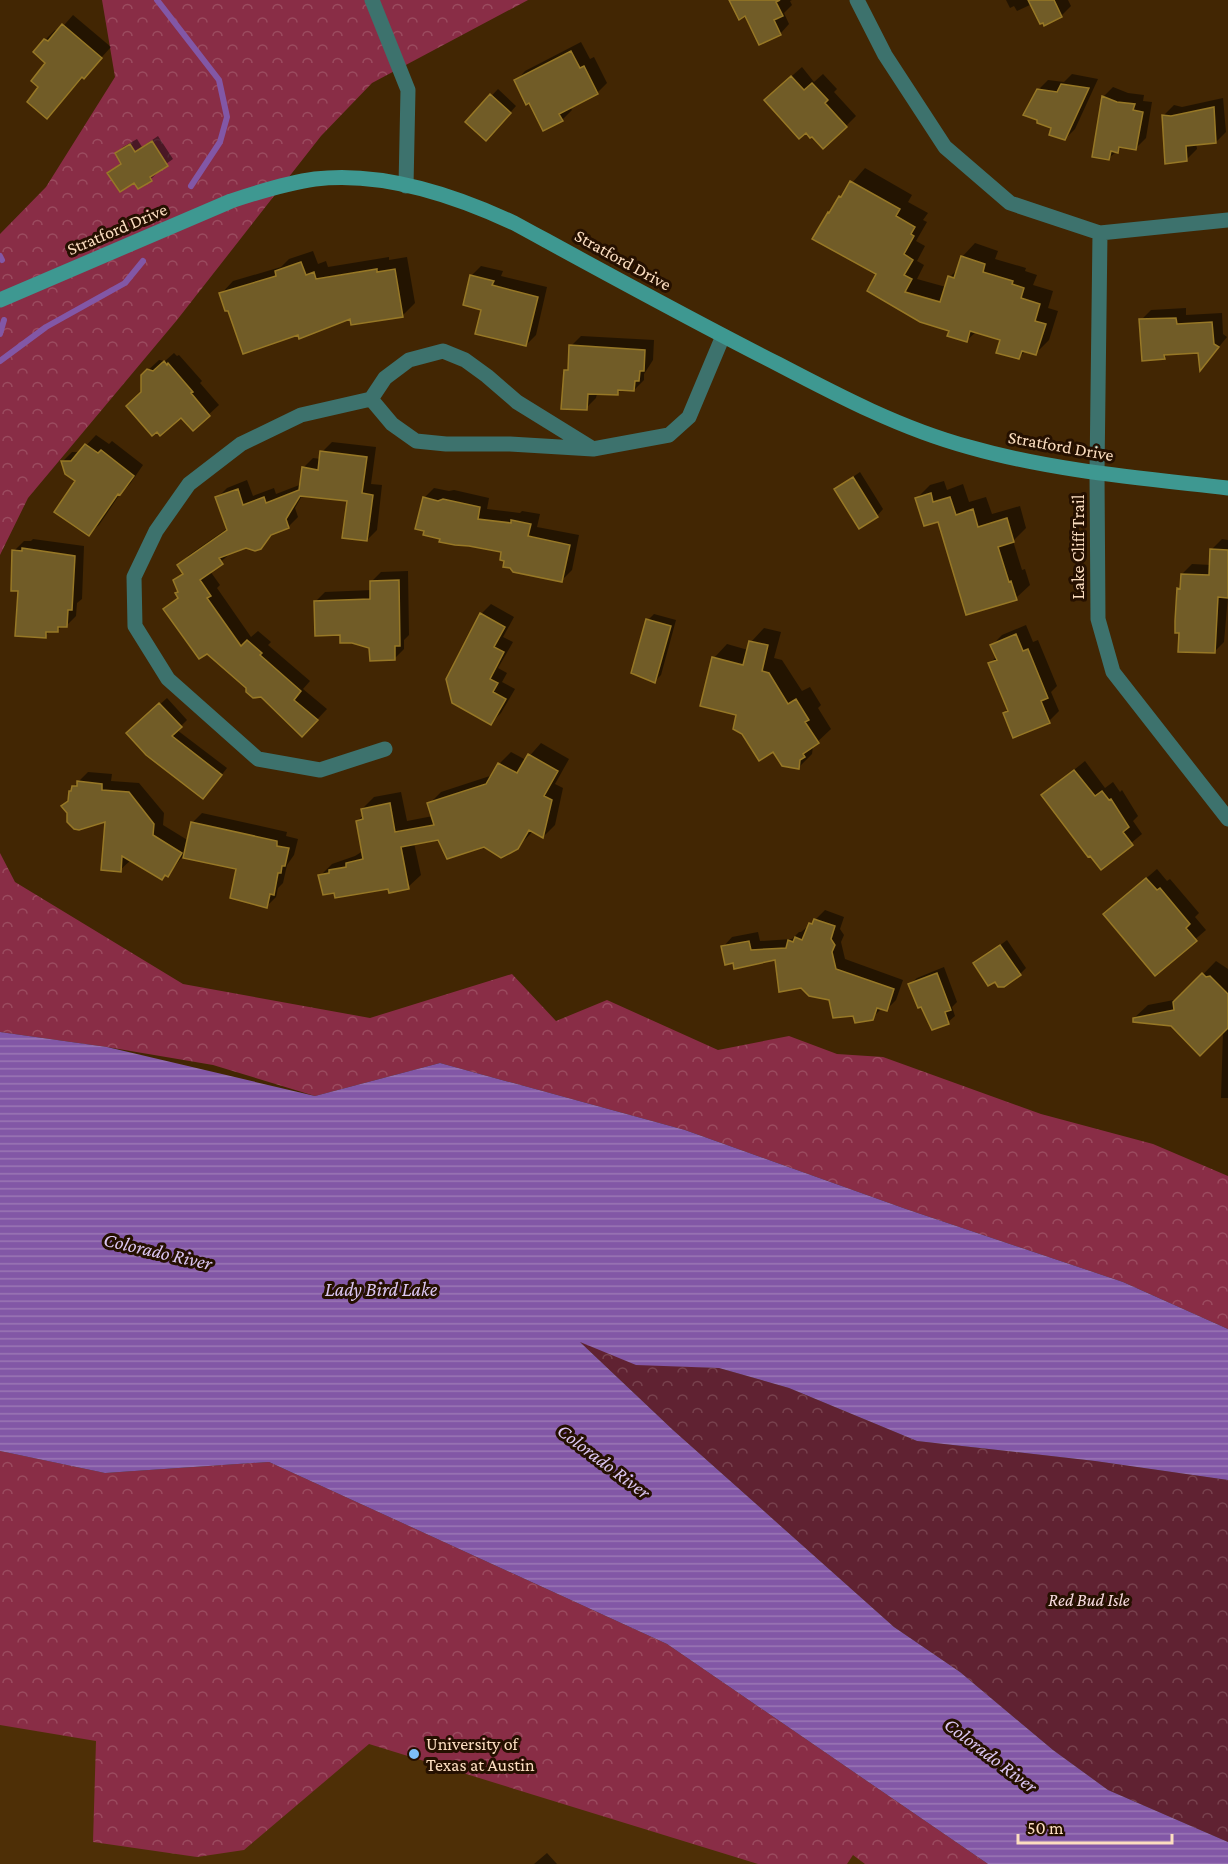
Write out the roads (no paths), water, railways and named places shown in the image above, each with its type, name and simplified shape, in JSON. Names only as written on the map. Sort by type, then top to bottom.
[{"type":"street","points":[[372,0],[408,90],[406,186]]},
{"type":"street","points":[[857,0],[885,55],[945,147],[1010,203],[1100,233],[1228,220]]},
{"type":"street","name":"Stratford Drive","points":[[0,300],[231,201],[269,188],[316,179],[360,179],[406,186],[452,197],[480,207],[868,410],[968,447],[1097,473],[1228,488]]},
{"type":"street","name":"Lake Cliff Trail","points":[[1100,233],[1098,619],[1113,672],[1228,819]]},
{"type":"street","points":[[371,399],[392,424],[416,441],[593,449],[669,435],[689,417],[723,336]]},
{"type":"street","points":[[385,750],[320,770],[258,759],[168,679],[135,626],[134,577],[156,531],[189,484],[241,444],[301,415],[371,399],[385,378],[409,360],[443,351],[465,360],[518,402],[593,449]]},
{"type":"water","name":"Lady Bird Lake","points":[[0,1032],[107,1047],[315,1096],[440,1063],[685,1130],[906,1209],[1123,1282],[1228,1329],[1228,1480],[1095,1461],[917,1441],[789,1388],[719,1368],[636,1365],[580,1342],[673,1430],[894,1627],[960,1672],[1053,1750],[1108,1790],[1228,1842],[1228,1864],[988,1864],[667,1644],[269,1462],[105,1473],[0,1451]]},
{"type":"waterway","points":[[157,0],[219,80],[227,117],[220,142],[191,186]]},
{"type":"waterway","points":[[0,256],[2,260]]},
{"type":"waterway","points":[[0,361],[46,327],[125,283],[143,261]]},
{"type":"waterway","points":[[0,334],[4,320]]},
{"type":"place","name":"University of Texas at Austin","points":[[414,1754]]},
{"type":"water label","name":"Colorado River","points":[[158,1251]]},
{"type":"water label","name":"Colorado River","points":[[604,1461]]},
{"type":"water label","name":"Colorado River","points":[[991,1755]]},
{"type":"park label","name":"Red Bud Isle","points":[[1089,1600]]}]
